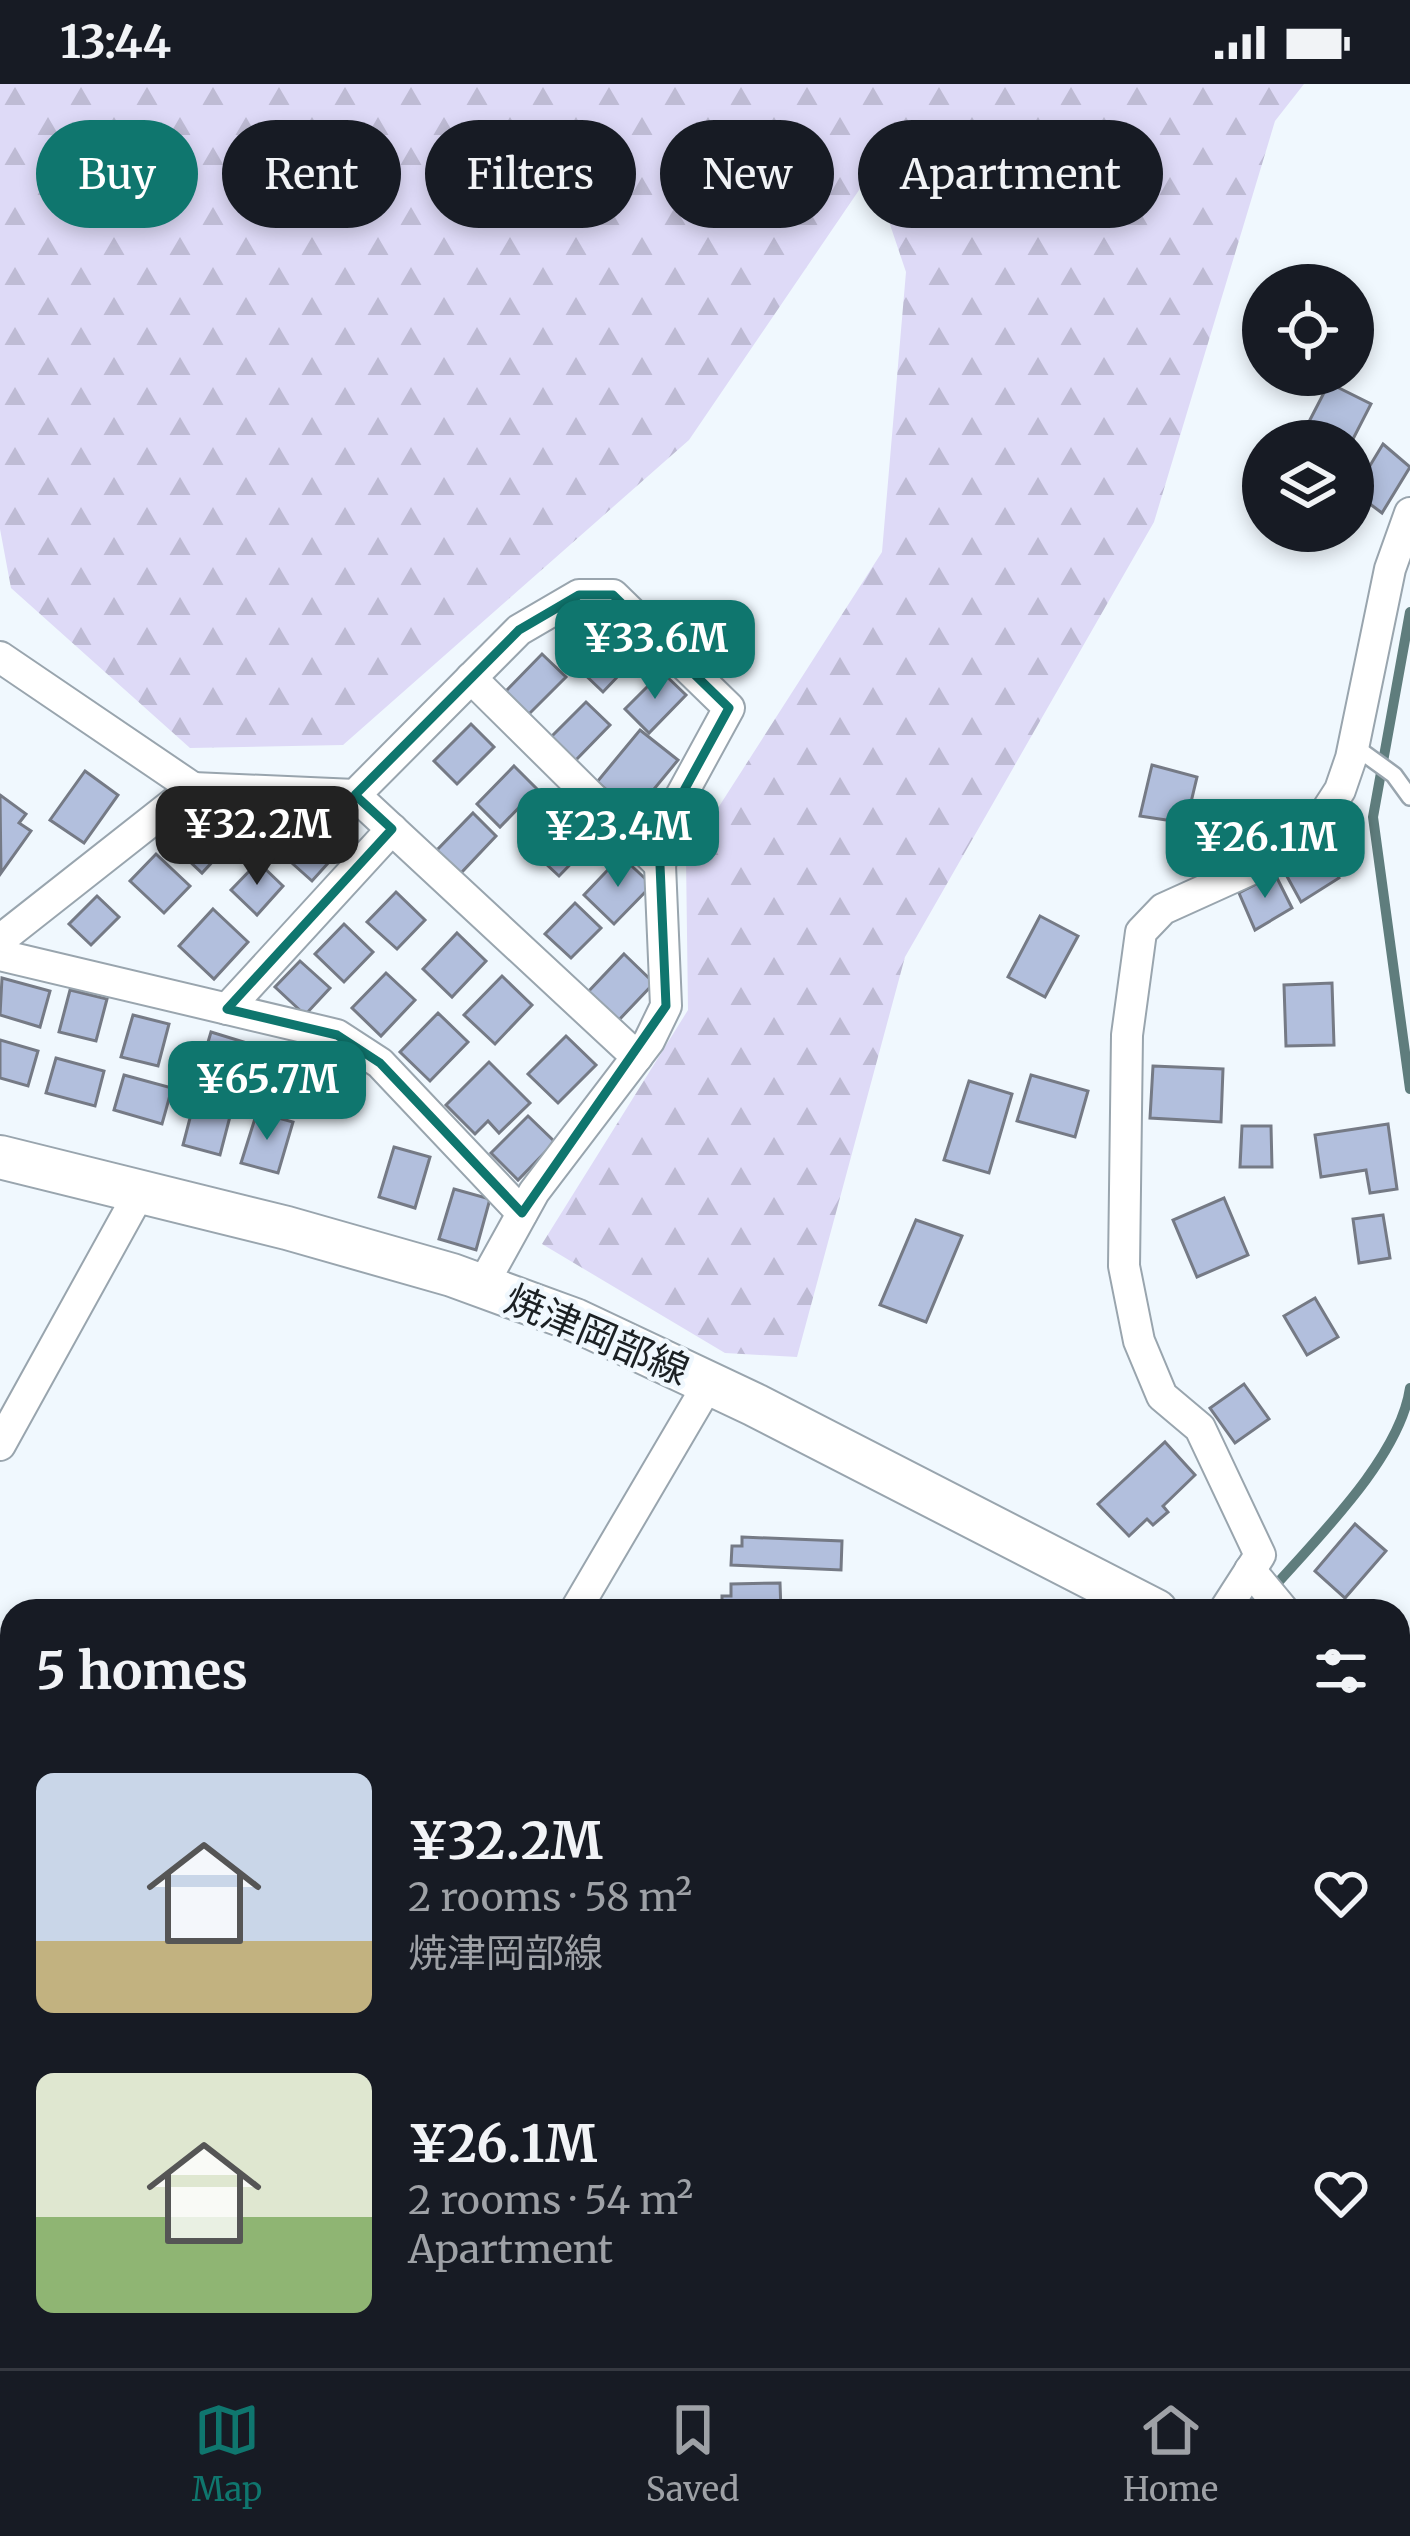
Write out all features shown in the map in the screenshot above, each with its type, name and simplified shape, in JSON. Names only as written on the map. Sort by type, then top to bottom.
[{"type":"main road","name":"焼津岡部線","points":[[0,1156],[286,1228],[482,1286],[575,1320],[709,1383],[1132,1599]]},
{"type":"street","points":[[1237,1591],[1260,1556],[1201,1428],[1162,1396],[1135,1322],[1124,1266],[1122,1176],[1132,994],[1141,932],[1163,909],[1277,857],[1318,824],[1340,790],[1354,746],[1390,569],[1410,513]]},
{"type":"street","points":[[356,796],[519,630],[579,595],[613,595],[729,707],[681,796],[660,865],[666,1006],[637,1057],[534,1192],[482,1286]]},
{"type":"street","points":[[0,657],[194,788],[356,796],[637,1057]]},
{"type":"street","points":[[471,678],[660,865]]},
{"type":"street","points":[[0,940],[194,788]]},
{"type":"street","points":[[227,1009],[392,829]]},
{"type":"street","points":[[0,955],[337,1035],[380,1063],[522,1213]]},
{"type":"street","points":[[0,1445],[141,1190]]},
{"type":"street","points":[[582,1599],[709,1383]]},
{"type":"lane","points":[[1354,746],[1394,775],[1410,797]]},
{"type":"highlighted area","points":[[579,595],[613,595],[729,708],[681,796],[660,865],[666,1006],[522,1213],[380,1063],[337,1035],[227,1009],[392,829],[355,795],[519,630]]},
{"type":"green space","points":[[0,84],[1304,84],[1275,121],[1154,522],[905,957],[797,1357],[725,1353],[542,1244],[688,1010],[686,858],[882,552],[906,272],[891,228],[1163,228],[1163,120],[858,120],[858,192],[834,227],[834,120],[660,120],[660,228],[833,228],[689,440],[343,745],[190,748],[11,588],[0,529]]},
{"type":"building","points":[[1322,396],[1355,396],[1371,404],[1363,420],[1310,420]]},
{"type":"building","points":[[1383,444],[1410,467],[1382,513],[1374,507],[1374,459]]},
{"type":"building","points":[[596,610],[640,653],[603,692],[558,649]]},
{"type":"building","points":[[542,654],[566,677],[528,715],[505,692]]},
{"type":"building","points":[[662,672],[686,695],[649,733],[625,709]]},
{"type":"building","points":[[586,702],[610,725],[573,763],[549,739]]},
{"type":"building","points":[[471,724],[494,747],[457,784],[434,761]]},
{"type":"building","points":[[640,730],[678,760],[654,789],[667,800],[647,824],[597,782]]},
{"type":"building","points":[[1152,765],[1197,777],[1186,823],[1140,816]]},
{"type":"building","points":[[514,766],[537,789],[500,827],[477,804]]},
{"type":"building","points":[[85,771],[118,795],[84,843],[50,820]]},
{"type":"building","points":[[0,795],[26,814],[19,823],[31,831],[1,873]]},
{"type":"building","points":[[291,810],[338,852],[312,881],[265,839]]},
{"type":"building","points":[[569,812],[596,838],[559,876],[532,851]]},
{"type":"building","points":[[194,813],[228,845],[202,873],[168,841]]},
{"type":"building","points":[[473,813],[496,836],[460,874],[436,851]]},
{"type":"building","points":[[1327,846],[1339,878],[1301,902],[1283,869]]},
{"type":"building","points":[[156,854],[190,886],[164,913],[130,881]]},
{"type":"building","points":[[621,856],[652,885],[614,924],[584,895]]},
{"type":"building","points":[[258,862],[283,886],[257,915],[231,890]]},
{"type":"building","points":[[1275,874],[1292,908],[1255,930],[1239,893]]},
{"type":"building","points":[[396,892],[425,920],[397,949],[367,922]]},
{"type":"building","points":[[97,896],[119,917],[91,945],[69,924]]},
{"type":"building","points":[[575,903],[601,928],[571,958],[545,934]]},
{"type":"building","points":[[213,909],[248,942],[214,979],[179,946]]},
{"type":"building","points":[[1040,916],[1078,936],[1045,997],[1008,977]]},
{"type":"building","points":[[344,924],[373,952],[344,982],[315,954]]},
{"type":"building","points":[[457,933],[486,961],[452,997],[423,969]]},
{"type":"building","points":[[624,954],[654,983],[617,1022],[587,993]]},
{"type":"building","points":[[300,961],[330,988],[305,1015],[275,987]]},
{"type":"building","points":[[386,973],[415,1000],[381,1036],[352,1008]]},
{"type":"building","points":[[502,976],[532,1005],[495,1044],[464,1015]]},
{"type":"building","points":[[2,978],[50,991],[40,1027],[0,1015]]},
{"type":"building","points":[[1332,983],[1334,1045],[1286,1046],[1284,985]]},
{"type":"building","points":[[70,990],[107,999],[96,1041],[59,1032]]},
{"type":"building","points":[[438,1013],[468,1042],[430,1081],[400,1052]]},
{"type":"building","points":[[133,1015],[169,1024],[158,1066],[121,1057]]},
{"type":"building","points":[[211,1032],[247,1043],[232,1094],[196,1083]]},
{"type":"building","points":[[566,1036],[596,1065],[558,1103],[528,1074]]},
{"type":"building","points":[[0,1040],[38,1051],[28,1086],[0,1078]]},
{"type":"building","points":[[278,1047],[315,1058],[299,1108],[263,1098]]},
{"type":"building","points":[[56,1058],[104,1071],[95,1106],[46,1093]]},
{"type":"building","points":[[489,1062],[530,1103],[499,1133],[488,1121],[475,1134],[446,1105]]},
{"type":"building","points":[[1153,1066],[1223,1069],[1221,1122],[1150,1118]]},
{"type":"building","points":[[124,1075],[172,1088],[162,1124],[114,1110]]},
{"type":"building","points":[[1031,1075],[1088,1091],[1075,1137],[1017,1121]]},
{"type":"building","points":[[969,1081],[1012,1094],[989,1173],[944,1160]]},
{"type":"building","points":[[196,1095],[233,1105],[220,1155],[183,1145]]},
{"type":"building","points":[[257,1112],[293,1122],[278,1173],[241,1163]]},
{"type":"building","points":[[528,1116],[555,1142],[518,1180],[491,1153]]},
{"type":"building","points":[[1388,1124],[1397,1189],[1370,1193],[1366,1170],[1321,1177],[1315,1135]]},
{"type":"building","points":[[1242,1126],[1271,1126],[1272,1167],[1240,1167]]},
{"type":"building","points":[[394,1147],[430,1157],[415,1208],[379,1197]]},
{"type":"building","points":[[454,1189],[490,1199],[476,1250],[439,1239]]},
{"type":"building","points":[[1224,1198],[1248,1255],[1197,1277],[1173,1220]]},
{"type":"building","points":[[1383,1215],[1390,1258],[1359,1263],[1353,1219]]},
{"type":"building","points":[[916,1220],[962,1236],[926,1322],[880,1305]]},
{"type":"building","points":[[1315,1298],[1338,1337],[1307,1355],[1284,1316]]},
{"type":"building","points":[[1244,1384],[1269,1419],[1235,1443],[1210,1408]]},
{"type":"building","points":[[1165,1442],[1195,1475],[1163,1506],[1168,1512],[1153,1525],[1147,1519],[1129,1536],[1098,1504]]},
{"type":"building","points":[[1355,1524],[1386,1551],[1345,1598],[1315,1571]]},
{"type":"building","points":[[742,1537],[842,1541],[841,1570],[731,1565],[732,1546],[742,1546]]},
{"type":"building","points":[[780,1583],[781,1599],[722,1599],[731,1596],[731,1584]]},
{"type":"waterway","points":[[1410,612],[1373,817],[1410,1089]]},
{"type":"waterway","points":[[1264,1599],[1368,1476],[1388,1447],[1410,1388]]}]
